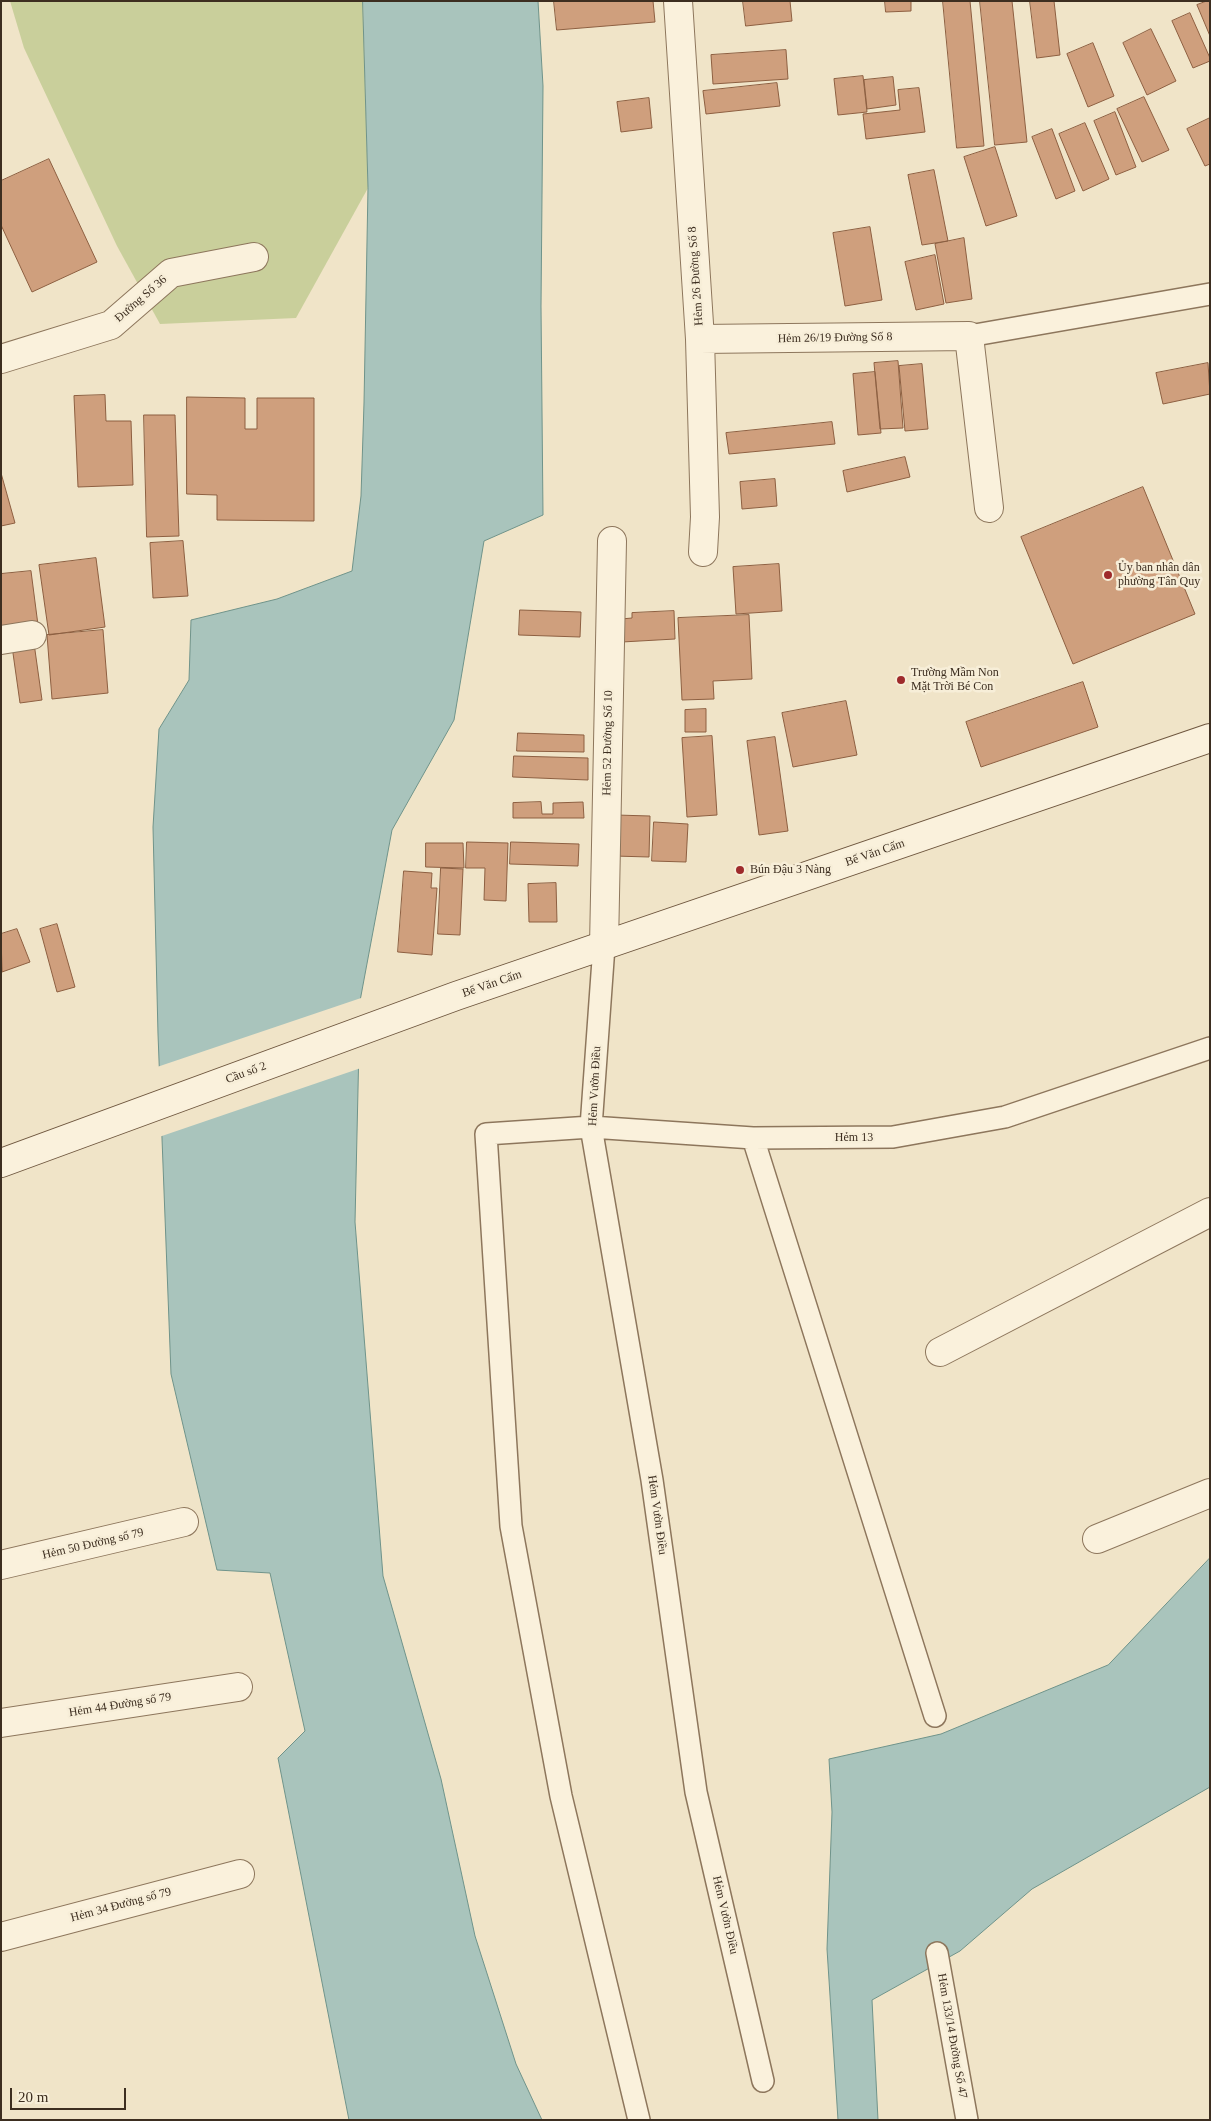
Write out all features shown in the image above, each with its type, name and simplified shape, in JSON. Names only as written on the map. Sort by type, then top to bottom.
[{"type":"street","name":"Hẻm 26 Đường Số 8","points":[[678,1],[700,339],[706,517],[703,552]]},
{"type":"street","name":"Đường Số 36","points":[[1,359],[111,325],[171,274],[254,257]]},
{"type":"street","name":"Hẻm 26/19 Đường Số 8","points":[[700,339],[970,336]]},
{"type":"street","points":[[970,336],[988,508]]},
{"type":"street","name":"Hẻm 52 Đường Số 10","points":[[604,946],[612,541]]},
{"type":"street","points":[[1,640],[32,635]]},
{"type":"street","name":"Bế Văn Cấm","points":[[456,996],[1210,738]]},
{"type":"street","name":"Cầu số 2","points":[[1,1163],[456,996]]},
{"type":"street","points":[[940,1352],[1210,1212]]},
{"type":"street","points":[[1097,1539],[1210,1493]]},
{"type":"street","name":"Hẻm 50 Đường số 79","points":[[1,1565],[184,1522]]},
{"type":"street","name":"Hẻm 44 Đường số 79","points":[[1,1724],[238,1687]]},
{"type":"street","name":"Hẻm 34 Đường số 79","points":[[1,1937],[240,1874]]},
{"type":"lane","name":"Hẻm 26/19 Đường Số 8","points":[[970,336],[1210,294]]},
{"type":"lane","name":"Hẻm Vườn Điều","points":[[604,946],[591,1127],[652,1480],[696,1792],[763,2081]]},
{"type":"lane","name":"Hẻm 13","points":[[639,2120],[561,1796],[511,1526],[486,1134],[591,1127],[753,1138],[892,1137],[1005,1117],[1210,1048]]},
{"type":"lane","points":[[753,1138],[935,1716]]},
{"type":"lane","name":"Hẻm 133/14 Đường Số 47","points":[[937,1953],[967,2120]]},
{"type":"green space","points":[[10,1],[363,1],[368,188],[296,318],[160,324],[117,246],[24,48]]},
{"type":"water","points":[[363,1],[538,1],[543,86],[541,306],[543,515],[484,541],[454,720],[392,830],[360,1001],[355,1222],[383,1576],[441,1779],[475,1936],[516,2064],[542,2120],[349,2120],[278,1758],[305,1731],[270,1573],[217,1570],[171,1374],[158,1034],[153,827],[159,729],[189,680],[191,620],[277,599],[352,571],[361,496],[364,403],[368,188]]},
{"type":"water","points":[[1210,1558],[1210,1787],[1032,1889],[960,1951],[872,2000],[878,2120],[838,2120],[827,1949],[832,1812],[829,1759],[941,1734],[1108,1665]]},
{"type":"pier","points":[[364,997],[361,1068],[159,1137],[157,1067]]},
{"type":"building","points":[[554,1],[653,1],[655,22],[557,30]]},
{"type":"building","points":[[743,1],[790,1],[792,21],[746,26]]},
{"type":"building","points":[[885,1],[911,1],[911,11],[886,12]]},
{"type":"building","points":[[943,1],[970,1],[984,146],[957,148]]},
{"type":"building","points":[[980,1],[1012,1],[1027,142],[995,145]]},
{"type":"building","points":[[1030,1],[1054,1],[1060,55],[1037,58]]},
{"type":"building","points":[[1210,1],[1210,36],[1197,5]]},
{"type":"building","points":[[1190,13],[1210,58],[1210,61],[1193,68],[1172,21]]},
{"type":"building","points":[[1151,29],[1176,81],[1147,95],[1123,43]]},
{"type":"building","points":[[1093,43],[1114,96],[1088,107],[1067,54]]},
{"type":"building","points":[[786,50],[788,79],[713,84],[711,55]]},
{"type":"building","points":[[863,76],[867,112],[838,115],[834,79]]},
{"type":"building","points":[[893,77],[896,105],[867,109],[864,80]]},
{"type":"building","points":[[777,83],[780,106],[706,114],[703,91]]},
{"type":"building","points":[[919,88],[925,132],[866,139],[863,114],[900,110],[898,90]]},
{"type":"building","points":[[1144,97],[1169,150],[1142,162],[1117,109]]},
{"type":"building","points":[[649,98],[652,128],[621,132],[617,102]]},
{"type":"building","points":[[1115,112],[1136,167],[1116,175],[1094,121]]},
{"type":"building","points":[[1210,118],[1210,164],[1205,166],[1187,129]]},
{"type":"building","points":[[1085,123],[1109,179],[1083,191],[1059,134]]},
{"type":"building","points":[[1052,129],[1075,191],[1056,199],[1032,137]]},
{"type":"building","points":[[995,147],[1017,216],[986,226],[964,157]]},
{"type":"building","points":[[49,159],[97,262],[32,292],[1,225],[1,181]]},
{"type":"building","points":[[934,170],[948,241],[922,245],[908,175]]},
{"type":"building","points":[[870,227],[882,300],[845,306],[833,233]]},
{"type":"building","points":[[964,238],[972,299],[946,303],[935,244]]},
{"type":"building","points":[[935,255],[944,304],[916,310],[905,262]]},
{"type":"building","points":[[898,361],[903,428],[880,429],[874,363]]},
{"type":"building","points":[[1208,363],[1210,394],[1163,404],[1156,373]]},
{"type":"building","points":[[922,364],[928,429],[905,431],[899,366]]},
{"type":"building","points":[[875,372],[881,433],[858,435],[853,374]]},
{"type":"building","points":[[105,395],[106,421],[131,421],[133,485],[78,487],[74,396]]},
{"type":"building","points":[[187,397],[245,398],[245,429],[257,429],[257,398],[314,398],[314,521],[217,520],[217,495],[187,494]]},
{"type":"building","points":[[144,415],[175,415],[179,536],[147,537]]},
{"type":"building","points":[[832,422],[835,444],[729,454],[726,433]]},
{"type":"building","points":[[905,457],[910,477],[847,492],[843,471]]},
{"type":"building","points":[[1,473],[15,523],[1,526]]},
{"type":"building","points":[[775,479],[777,506],[742,509],[740,482]]},
{"type":"building","name":"Ủy ban nhân dân phường Tân Quy","points":[[1143,487],[1195,614],[1073,664],[1021,537]]},
{"type":"building","points":[[183,541],[188,596],[153,598],[150,543]]},
{"type":"building","points":[[96,558],[105,627],[49,635],[39,565]]},
{"type":"building","points":[[779,564],[782,611],[736,614],[733,567]]},
{"type":"building","points":[[31,571],[38,625],[1,630],[1,574]]},
{"type":"building","points":[[520,610],[581,612],[580,637],[519,635]]},
{"type":"building","points":[[674,611],[675,639],[622,642],[621,619],[632,618],[632,613]]},
{"type":"building","points":[[749,615],[752,679],[713,681],[714,699],[682,700],[678,618]]},
{"type":"building","points":[[103,630],[108,693],[52,699],[47,635]]},
{"type":"building","points":[[33,636],[42,700],[20,703],[11,639]]},
{"type":"building","points":[[1083,682],[1098,727],[981,767],[966,722]]},
{"type":"building","points":[[846,701],[857,755],[793,767],[782,713]]},
{"type":"building","points":[[706,709],[706,732],[685,732],[685,710]]},
{"type":"building","points":[[518,733],[584,735],[584,752],[517,751]]},
{"type":"building","points":[[712,736],[717,815],[687,817],[682,738]]},
{"type":"building","points":[[775,737],[788,831],[759,835],[747,741]]},
{"type":"building","points":[[514,756],[588,758],[588,780],[513,777]]},
{"type":"building","points":[[541,802],[542,814],[553,814],[553,803],[583,802],[584,818],[513,818],[513,803]]},
{"type":"building","points":[[616,815],[650,816],[649,857],[614,856]]},
{"type":"building","points":[[654,822],[688,824],[686,862],[652,861]]},
{"type":"building","points":[[467,842],[508,843],[506,901],[484,900],[485,868],[466,868]]},
{"type":"building","points":[[511,842],[579,844],[578,866],[510,864]]},
{"type":"building","points":[[426,843],[463,843],[464,868],[426,867]]},
{"type":"building","points":[[441,868],[463,869],[460,935],[438,934]]},
{"type":"building","points":[[404,871],[432,873],[431,888],[437,888],[432,955],[398,952]]},
{"type":"building","points":[[556,883],[557,922],[529,922],[528,884]]},
{"type":"building","points":[[57,924],[75,987],[57,992],[40,929]]},
{"type":"building","points":[[17,929],[30,962],[2,972],[1,934]]},
{"type":"place","name":"Ủy ban nhân dân phường Tân Quy","points":[[1108,575]]},
{"type":"place","name":"Trường Mầm Non Mặt Trời Bé Con","points":[[901,680]]},
{"type":"place","name":"Bún Đậu 3 Nàng","points":[[740,870]]}]
